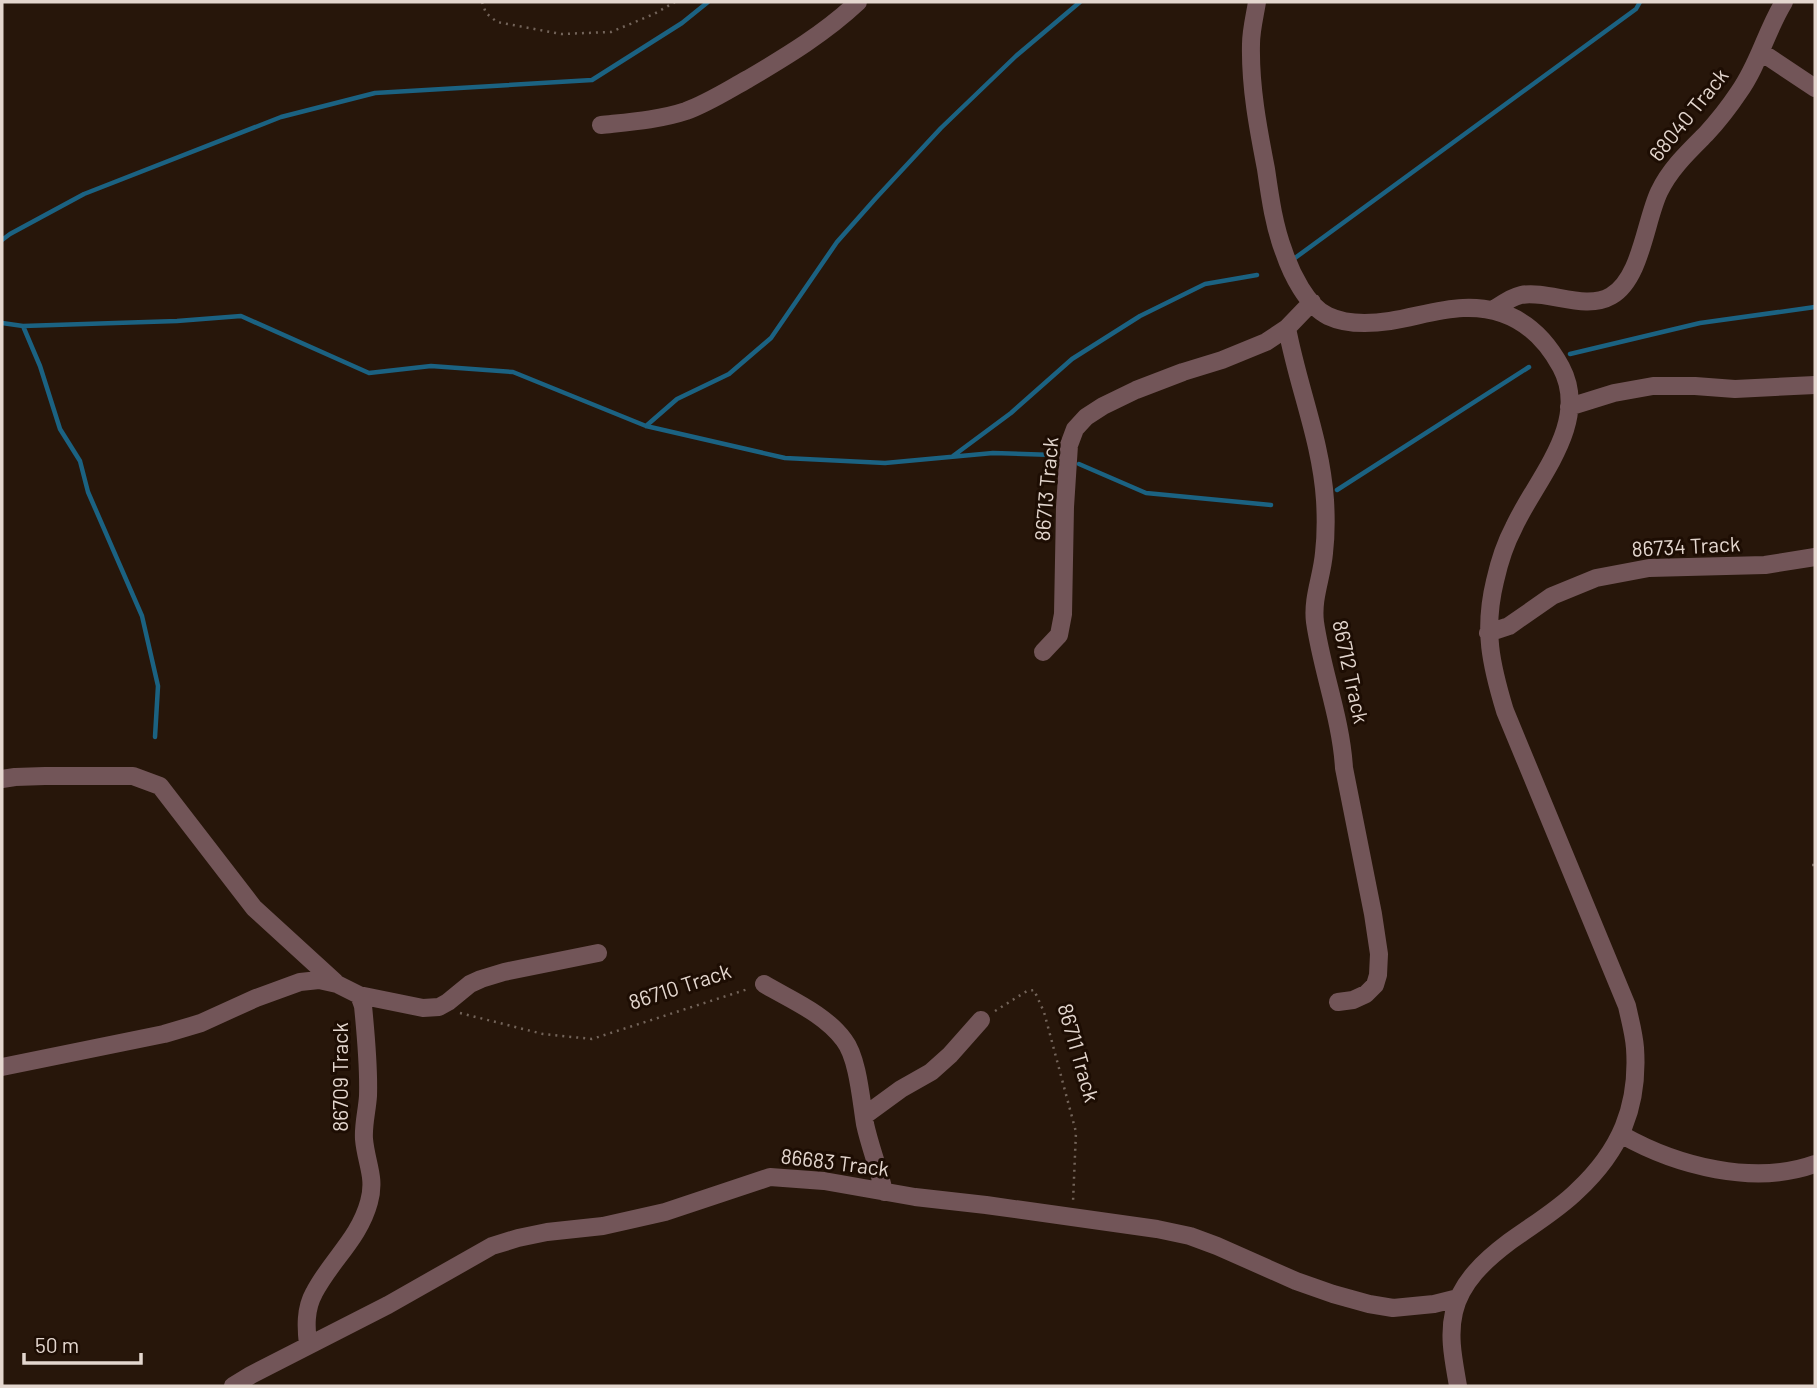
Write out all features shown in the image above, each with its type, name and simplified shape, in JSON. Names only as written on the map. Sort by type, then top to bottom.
[{"type":"street","points":[[601,125],[649,120],[684,111],[711,100],[812,40],[858,2]]},
{"type":"street","points":[[1257,2],[1251,42],[1253,87],[1273,213],[1294,277],[1312,302],[1326,315],[1350,322],[1375,323],[1461,308],[1493,310],[1515,318],[1533,329],[1562,369],[1569,393],[1569,418],[1561,442],[1514,525],[1503,552],[1489,607],[1488,633],[1493,673],[1505,711],[1627,1006],[1635,1046],[1635,1081],[1622,1135],[1604,1163],[1576,1192],[1490,1256],[1470,1278],[1458,1298],[1453,1314],[1451,1346],[1458,1386]]},
{"type":"street","name":"68040 Track","points":[[1493,310],[1521,295],[1601,301],[1613,295],[1624,284],[1633,267],[1652,209],[1670,173],[1731,104],[1751,75],[1784,2]]},
{"type":"street","points":[[1761,52],[1815,88]]},
{"type":"street","name":"86713 Track","points":[[1043,652],[1059,635],[1063,614],[1069,445],[1075,429],[1103,405],[1266,342],[1287,328],[1312,302]]},
{"type":"street","name":"86712 Track","points":[[1287,328],[1293,360],[1322,463],[1325,502],[1324,552],[1315,604],[1315,621],[1343,748],[1344,768],[1379,954],[1375,985],[1366,994],[1353,1000],[1338,1002]]},
{"type":"street","points":[[1569,407],[1614,393],[1653,386],[1735,389],[1815,385]]},
{"type":"street","name":"86734 Track","points":[[1488,633],[1509,626],[1552,596],[1596,578],[1649,568],[1765,565],[1815,557]]},
{"type":"street","points":[[2,779],[134,776],[160,786],[254,908],[337,984]]},
{"type":"street","points":[[359,995],[423,1009],[439,1007],[481,979],[598,953]]},
{"type":"street","name":"86709 Track","points":[[2,1066],[164,1034],[201,1023],[300,982],[319,980],[337,984],[359,995],[363,1006],[368,1075],[364,1138],[373,1188],[359,1228],[314,1293],[307,1314],[308,1345]]},
{"type":"street","name":"86710 Track","points":[[764,984],[820,1017],[846,1041],[856,1070],[864,1116],[884,1192]]},
{"type":"street","points":[[864,1116],[901,1089],[931,1072],[981,1020]]},
{"type":"street","points":[[1622,1135],[1644,1148],[1669,1157],[1721,1170],[1769,1173],[1815,1164]]},
{"type":"street","name":"86683 Track","points":[[233,1386],[388,1305],[492,1246],[547,1232],[603,1226],[666,1212],[770,1177],[824,1181],[884,1192],[1157,1228],[1190,1236],[1296,1280],[1369,1304],[1392,1308],[1434,1304],[1458,1298]]},
{"type":"path","points":[[482,2],[486,13],[497,22],[561,34],[611,32],[675,2]]},
{"type":"path","name":"86710 Track","points":[[439,1007],[543,1034],[592,1039],[764,984]]},
{"type":"path","name":"86711 Track","points":[[981,1020],[1027,991],[1034,990],[1038,996],[1076,1132],[1073,1217]]},
{"type":"waterway","points":[[2,240],[84,194],[281,117],[375,93],[592,80],[682,23],[708,2]]},
{"type":"waterway","points":[[646,426],[677,399],[729,374],[771,338],[837,242],[876,198],[941,128],[1016,56],[1080,2]]},
{"type":"waterway","points":[[1295,258],[1636,9],[1640,2]]},
{"type":"waterway","points":[[953,456],[1011,413],[1072,359],[1140,316],[1205,284],[1257,275]]},
{"type":"waterway","points":[[1570,354],[1700,323],[1815,307]]},
{"type":"waterway","points":[[2,323],[23,326],[241,316],[369,373],[431,366],[513,372],[646,426],[785,458],[885,463],[993,453],[1054,455]]},
{"type":"waterway","points":[[23,326],[40,366],[60,429],[80,461],[88,492],[142,616],[158,686],[155,737]]},
{"type":"waterway","points":[[1337,490],[1529,367]]},
{"type":"waterway","points":[[1079,464],[1146,493],[1271,505]]}]
